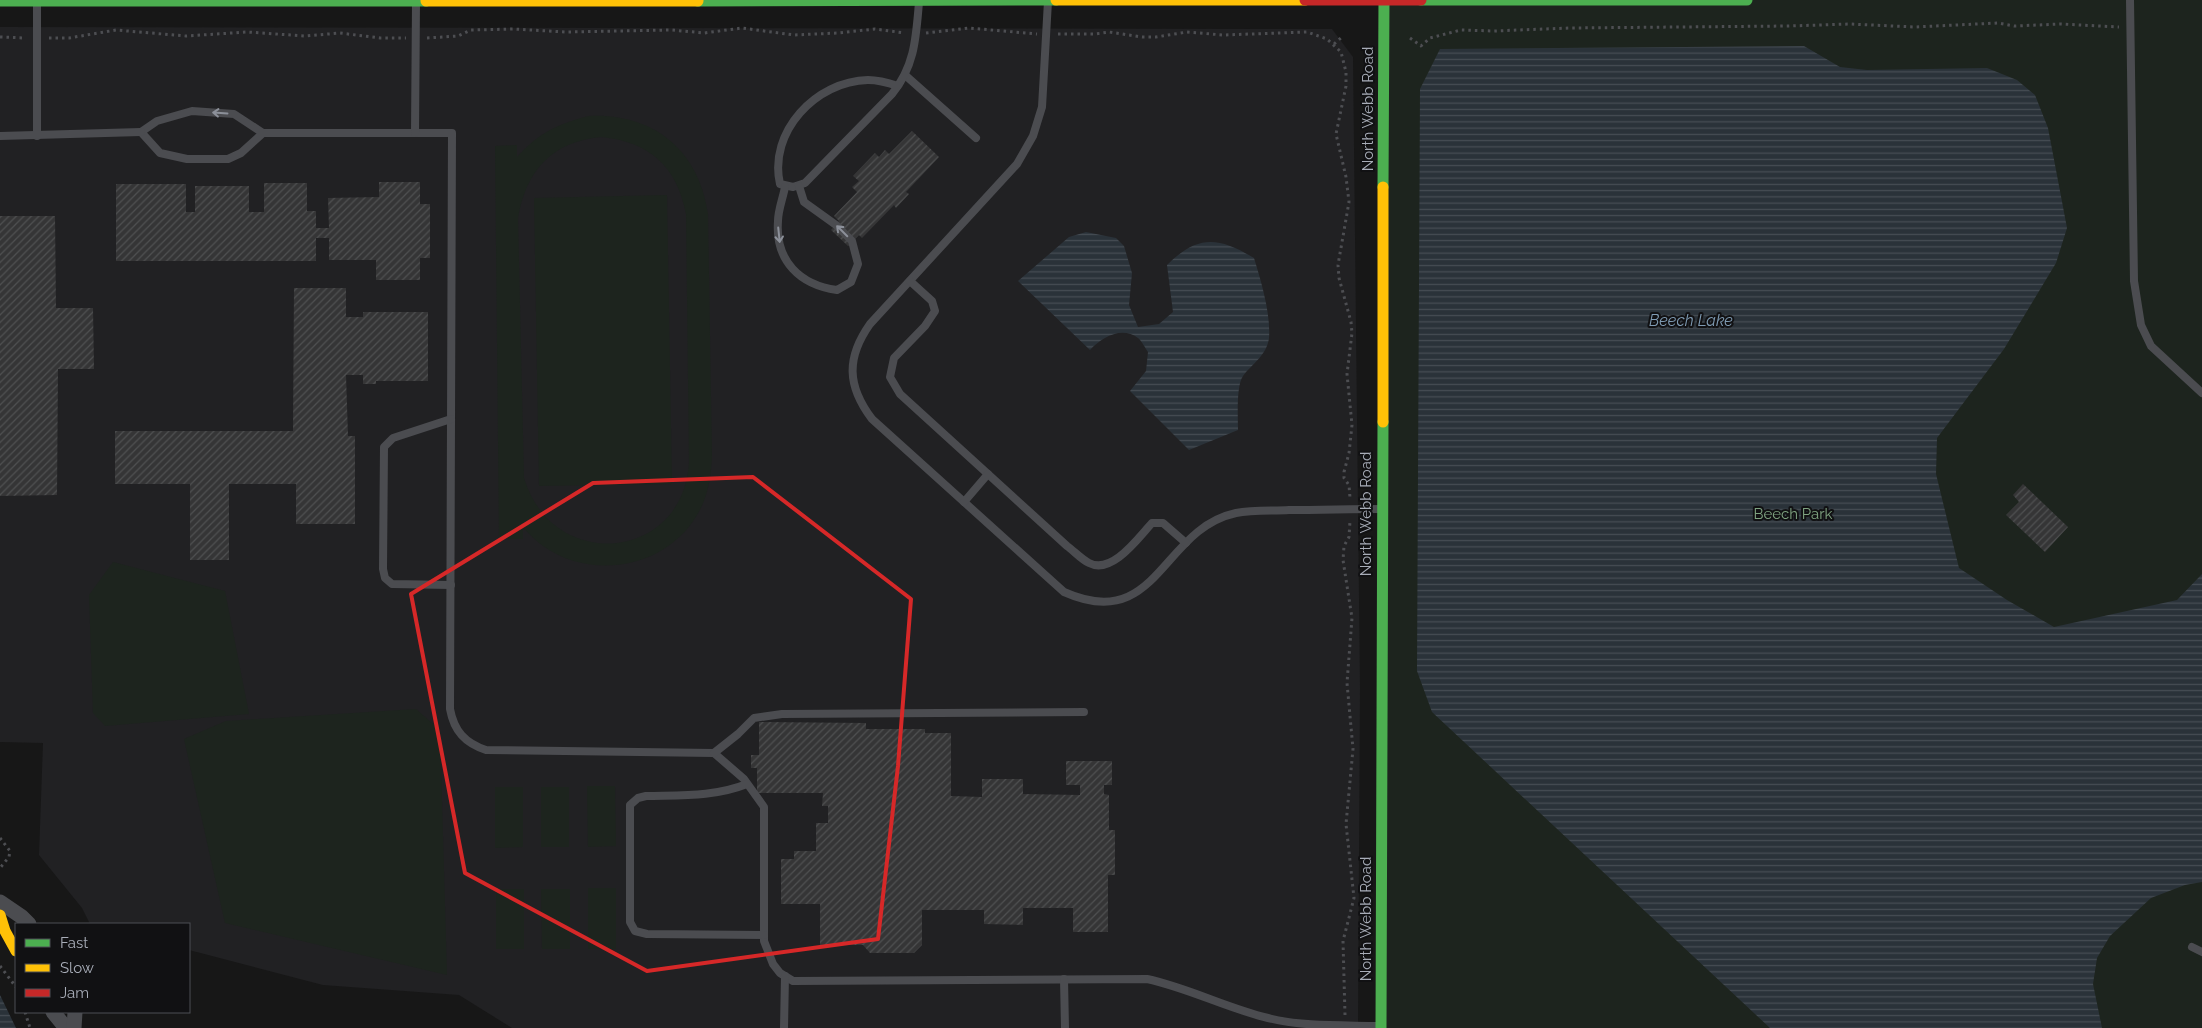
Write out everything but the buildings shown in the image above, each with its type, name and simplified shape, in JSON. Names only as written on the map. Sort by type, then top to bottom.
[{"type":"main road","name":"North Webb Road","points":[[1381,1027],[1381,508],[1384,0]]},
{"type":"main road","points":[[0,1],[1747,0]]},
{"type":"main road","points":[[0,915],[5,931],[15,949]]},
{"type":"street","points":[[0,902],[28,923]]},
{"type":"street","points":[[54,1013],[66,1028]]},
{"type":"street","points":[[74,1028],[75,1013]]},
{"type":"lane","points":[[898,86],[876,80],[858,81],[836,87],[808,105],[786,132],[781,143],[780,184],[785,187],[799,186],[811,177],[898,86],[905,76],[915,47],[919,0]]},
{"type":"lane","points":[[1048,0],[1042,106],[1033,136],[1017,164],[870,324],[860,340],[854,356],[852,380],[862,406],[872,419],[1064,592],[1080,599],[1096,602],[1127,599],[1159,573],[1186,543],[1210,523],[1236,513],[1381,508]]},
{"type":"lane","points":[[2130,0],[2134,281],[2140,325],[2150,346],[2202,393]]},
{"type":"lane","points":[[37,1],[37,136]]},
{"type":"lane","points":[[415,133],[416,1]]},
{"type":"lane","points":[[905,76],[976,138]]},
{"type":"lane","points":[[0,136],[141,132],[157,120],[192,111],[234,114],[263,133],[452,133],[450,709],[452,724],[474,746],[486,750],[714,753],[738,734],[754,718],[782,714],[1084,712]]},
{"type":"lane","points":[[141,132],[160,153],[187,160],[228,159],[241,153],[263,133]]},
{"type":"lane","points":[[785,187],[778,221],[780,247],[786,263],[803,278],[821,288],[837,290],[851,282],[858,264],[852,241],[836,225],[804,202],[799,186]]},
{"type":"lane","points":[[910,280],[932,301],[935,311],[925,326],[894,358],[890,377],[900,394],[1067,546],[1090,564],[1105,565],[1122,556],[1152,523],[1163,523],[1186,543]]},
{"type":"lane","points":[[451,419],[394,438],[384,447],[383,560],[385,578],[392,584],[451,585]]},
{"type":"lane","points":[[964,502],[988,474]]},
{"type":"lane","points":[[714,753],[747,784],[764,808],[764,935],[768,955],[780,973],[793,981],[1147,979],[1186,989],[1234,1008],[1269,1018],[1381,1027]]},
{"type":"lane","points":[[747,784],[727,792],[708,795],[646,796],[638,798],[630,805],[630,922],[635,931],[646,934],[764,935]]},
{"type":"lane","points":[[2192,947],[2202,952]]},
{"type":"lane","points":[[784,1028],[785,976]]},
{"type":"lane","points":[[1064,979],[1065,1028]]},
{"type":"path","points":[[1410,38],[1421,46],[1430,38],[1461,30],[1502,31],[1569,28],[1850,24],[1916,27],[1998,23],[2014,26],[2061,24],[2131,27]]},
{"type":"path","points":[[1334,44],[1343,36]]},
{"type":"path","points":[[0,838],[10,852],[9,857],[0,868]]},
{"type":"path","points":[[0,966],[15,984]]},
{"type":"path","points":[[25,1013],[30,1028]]},
{"type":"highlighted area","points":[[753,477],[911,599],[898,766],[878,939],[647,971],[465,873],[411,594],[593,483]]},
{"type":"shaded area","points":[[0,27],[1332,29],[1353,57],[1360,688],[1358,1028],[512,1028],[459,995],[323,985],[190,950],[190,923],[90,923],[82,908],[39,855],[43,743],[0,742]]},
{"type":"green space","name":"Beech Lake","points":[[1384,0],[2202,0],[2202,1028],[1383,1028]]},
{"type":"green space","points":[[589,116],[612,117],[633,121],[652,129],[669,140],[683,154],[695,171],[703,191],[708,214],[712,456],[710,479],[706,494],[697,515],[683,533],[667,547],[648,557],[627,564],[605,566],[583,563],[562,557],[543,546],[523,528],[523,539],[499,539],[495,146],[517,145],[517,157],[549,130]],"holes":[[[602,137],[619,140],[647,151],[659,160],[676,183],[686,214],[689,462],[682,495],[665,520],[642,536],[616,543],[588,541],[561,530],[539,509],[524,478],[518,218],[527,186],[544,161],[569,145],[584,140]]]},
{"type":"green space","points":[[667,195],[672,484],[539,486],[534,198]]},
{"type":"green space","points":[[113,562],[225,591],[249,714],[105,726],[93,713],[89,595]]},
{"type":"green space","points":[[416,709],[440,730],[447,975],[225,923],[184,739],[226,721]]},
{"type":"green space","points":[[587,786],[615,786],[616,846],[588,847]]},
{"type":"green space","points":[[495,787],[523,787],[523,847],[495,848]]},
{"type":"green space","points":[[541,787],[569,787],[569,847],[541,847]]},
{"type":"green space","points":[[588,888],[616,888],[616,949],[588,949]]},
{"type":"green space","points":[[496,889],[524,889],[524,949],[496,949]]},
{"type":"green space","points":[[541,889],[570,889],[570,949],[542,949]]},
{"type":"water","name":"Beech Lake","points":[[1804,46],[1840,67],[1867,70],[1987,68],[2017,80],[2035,95],[2048,128],[2067,228],[2056,263],[2004,349],[1937,438],[1936,474],[1959,568],[2007,600],[2054,627],[2177,600],[2202,574],[2202,882],[2185,885],[2151,898],[2110,936],[2097,958],[2093,984],[2102,1028],[1770,1028],[1432,712],[1417,671],[1420,89],[1440,49]]},
{"type":"water","points":[[1086,232],[1116,238],[1124,246],[1132,273],[1129,305],[1138,327],[1159,324],[1173,312],[1167,265],[1189,248],[1209,242],[1219,243],[1230,246],[1254,258],[1267,308],[1269,338],[1262,354],[1241,381],[1238,402],[1238,430],[1189,450],[1130,391],[1146,371],[1148,352],[1139,339],[1132,335],[1119,333],[1106,337],[1090,350],[1018,281],[1069,237]]},
{"type":"water","points":[[0,995],[16,1028],[0,1028]]},
{"type":"traffic: fast","points":[[698,1],[1056,0]]},
{"type":"traffic: fast","points":[[1383,187],[1384,0]]},
{"type":"traffic: fast","points":[[1421,0],[1747,0]]},
{"type":"traffic: fast","points":[[0,1],[426,1]]},
{"type":"traffic: fast","points":[[1381,1028],[1383,422]]},
{"type":"traffic: slow","points":[[1056,0],[1305,0]]},
{"type":"traffic: slow","points":[[426,1],[698,1]]},
{"type":"traffic: slow","points":[[1383,187],[1383,422]]},
{"type":"traffic: slow","points":[[0,915],[5,931],[15,949]]},
{"type":"traffic: jam","points":[[1305,0],[1421,0]]},
{"type":"park label","name":"Beech Park","points":[[1793,514]]}]
